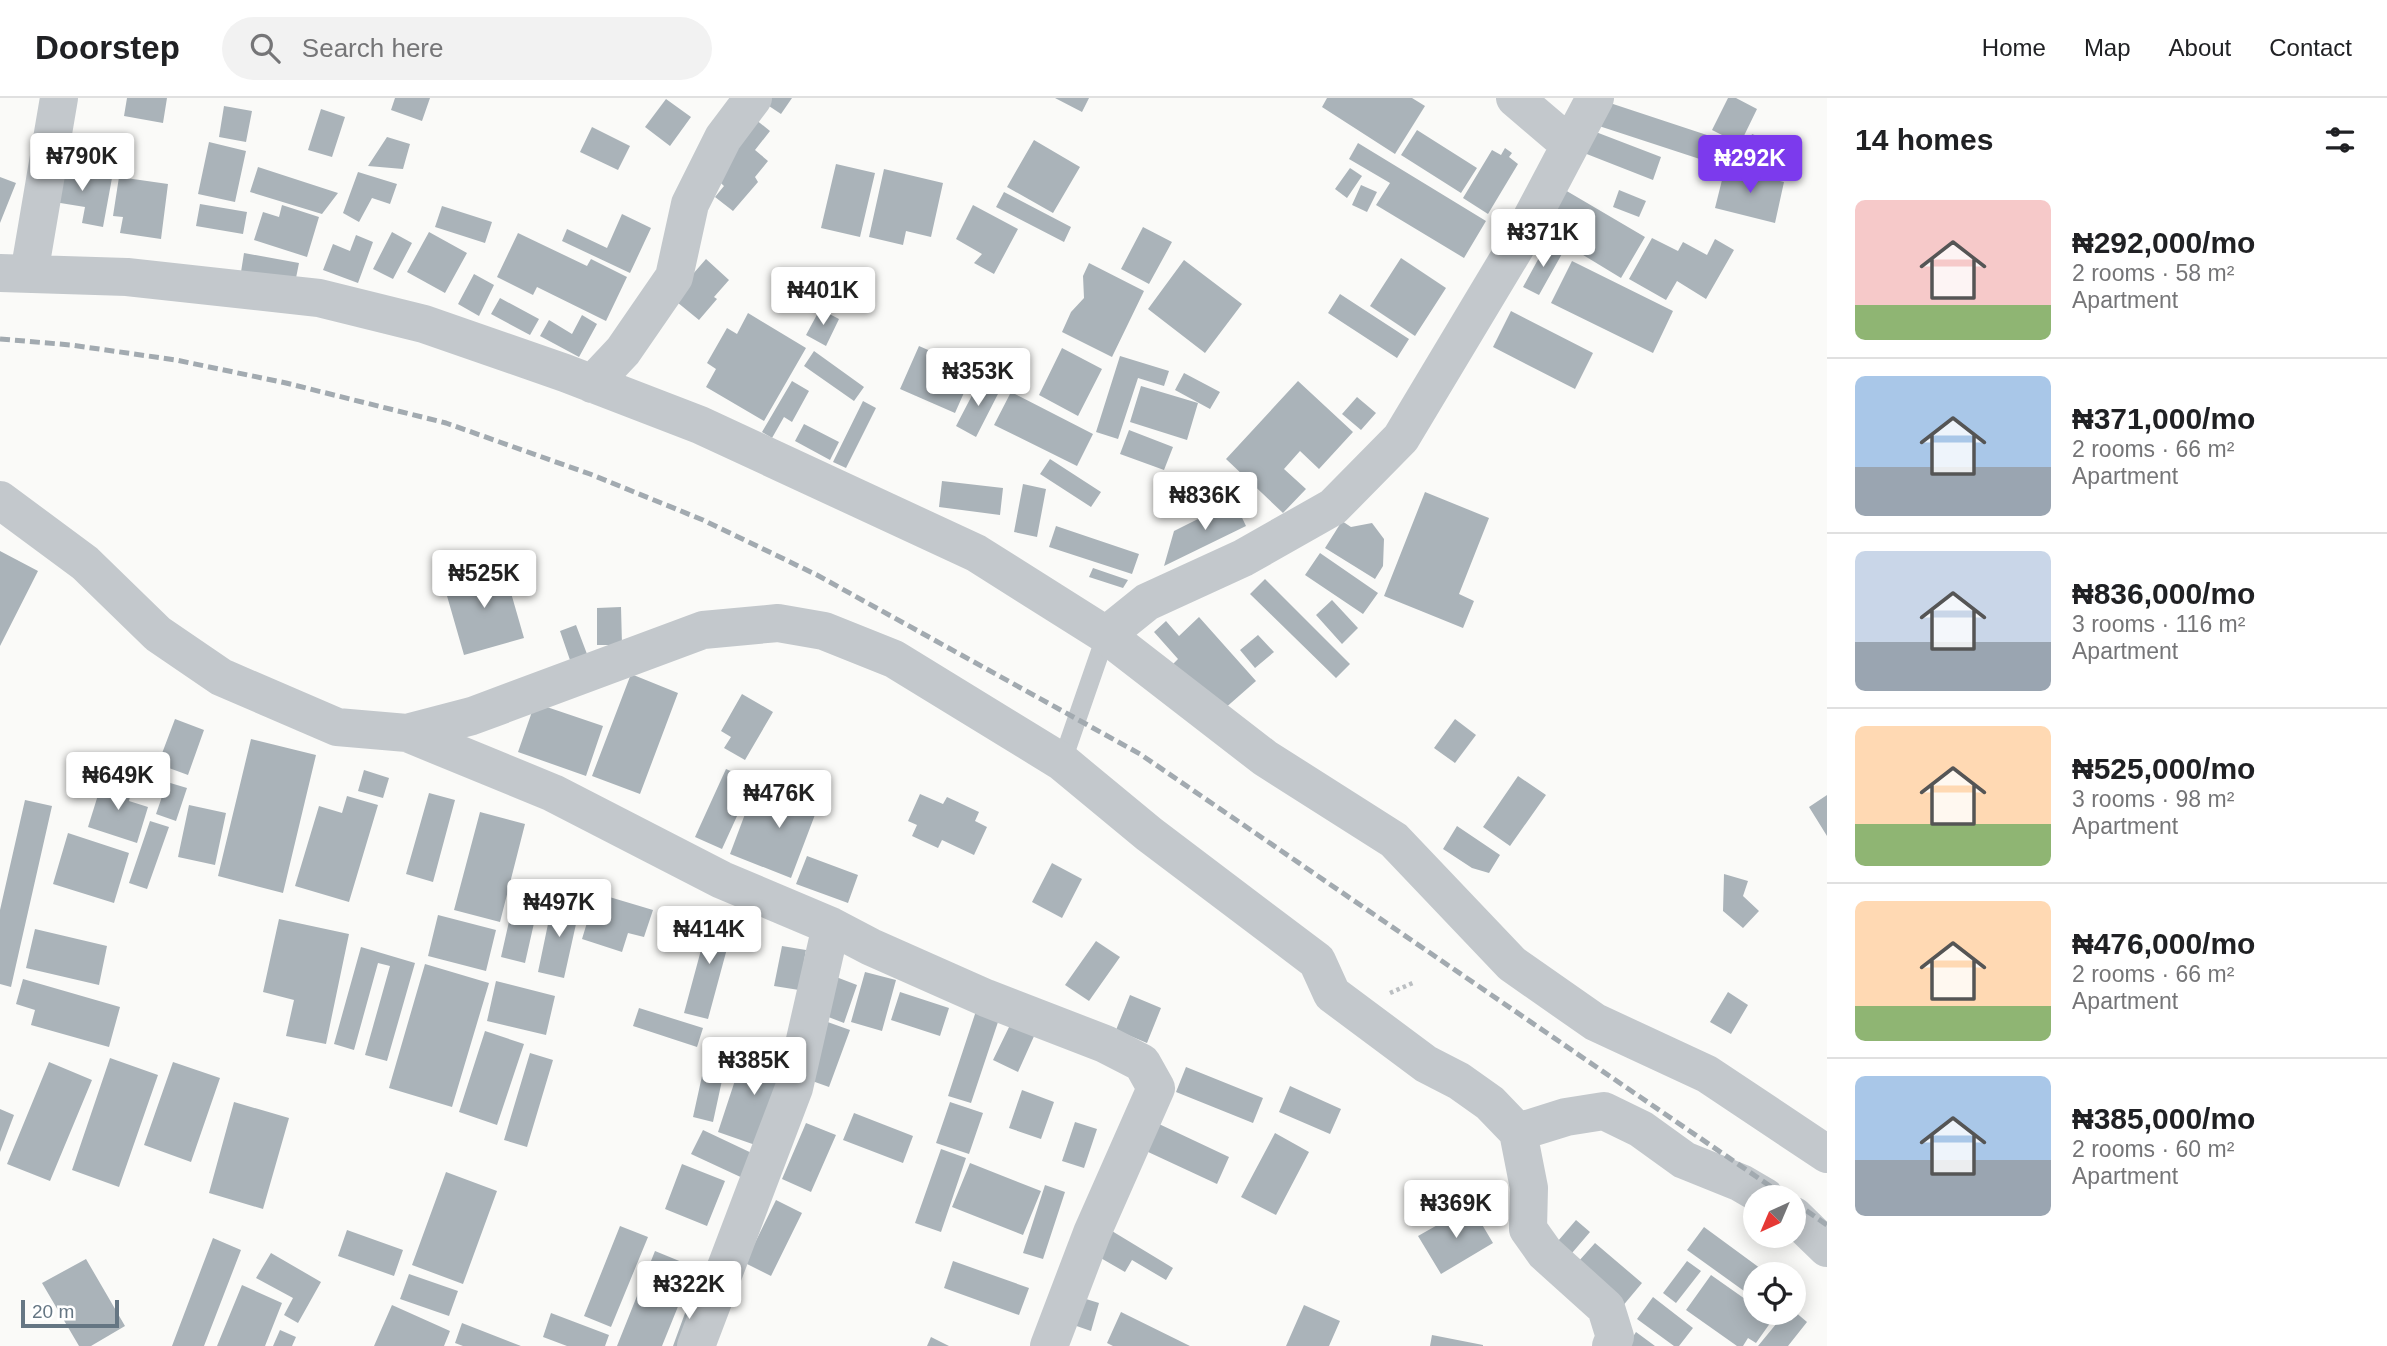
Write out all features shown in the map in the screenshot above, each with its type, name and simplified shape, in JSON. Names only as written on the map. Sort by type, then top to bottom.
[{"type":"street","points":[[59,98],[15,274],[127,277],[319,298],[424,324],[700,425],[976,553],[1106,635],[1265,758],[1394,840],[1512,964],[1595,1022],[1707,1074],[1827,1154]]},
{"type":"street","points":[[592,384],[623,351],[674,276],[690,204],[723,138],[753,98]]},
{"type":"street","points":[[1515,98],[1570,145]]},
{"type":"street","points":[[1106,635],[1147,602],[1243,558],[1333,507],[1401,438],[1521,238],[1595,98]]},
{"type":"street","points":[[0,500],[85,563],[158,634],[221,677],[338,726],[407,733],[553,793],[722,880],[831,926],[871,947],[986,998],[1105,1044],[1142,1063],[1156,1088],[1092,1233],[1049,1346]]},
{"type":"street","points":[[407,733],[472,716],[703,630],[778,623],[824,631],[894,659],[1062,762],[1149,834],[1317,961],[1332,994],[1426,1064],[1459,1081],[1490,1103],[1518,1132],[1529,1188],[1528,1229],[1545,1253],[1606,1308],[1615,1337],[1611,1346]]},
{"type":"street","points":[[695,1346],[794,1088],[831,926]]},
{"type":"street","points":[[1518,1132],[1566,1116],[1604,1111],[1641,1129],[1684,1160],[1744,1185]]},
{"type":"street","points":[[1806,1228],[1827,1248]]},
{"type":"lane","points":[[1062,762],[1106,635]]},
{"type":"building","points":[[127,98],[167,98],[163,123],[124,116]]},
{"type":"building","points":[[395,98],[430,98],[422,121],[391,110]]},
{"type":"building","points":[[770,98],[792,98],[781,114],[766,104]]},
{"type":"building","points":[[1055,98],[1089,98],[1082,112]]},
{"type":"building","points":[[1327,98],[1412,98],[1425,106],[1395,154],[1322,107]]},
{"type":"building","points":[[1728,98],[1736,98],[1757,109],[1740,144],[1712,130]]},
{"type":"building","points":[[666,99],[691,117],[670,146],[645,127]]},
{"type":"building","points":[[1607,102],[1722,140],[1715,164],[1599,126]]},
{"type":"building","points":[[224,106],[252,111],[246,142],[219,137]]},
{"type":"building","points":[[321,109],[345,117],[332,157],[308,150]]},
{"type":"building","points":[[755,119],[770,131],[755,150],[768,161],[755,177],[758,182],[733,211],[715,197],[724,186],[710,173]]},
{"type":"building","points":[[592,127],[630,146],[618,170],[580,152]]},
{"type":"building","points":[[1588,129],[1661,157],[1653,180],[1579,151]]},
{"type":"building","points":[[1417,130],[1477,168],[1461,193],[1401,155]]},
{"type":"building","points":[[1752,134],[1778,144],[1769,167],[1741,165]]},
{"type":"building","points":[[387,137],[410,144],[403,169],[368,166]]},
{"type":"building","points":[[1034,140],[1080,167],[1053,213],[1007,187]]},
{"type":"building","points":[[209,142],[246,151],[235,202],[198,194]]},
{"type":"building","points":[[1358,143],[1486,221],[1464,258],[1376,205],[1390,183],[1349,159]]},
{"type":"building","points":[[1505,148],[1512,153],[1509,157],[1518,164],[1488,214],[1463,198],[1492,150],[1501,155]]},
{"type":"building","points":[[836,164],[875,173],[860,237],[821,228]]},
{"type":"building","points":[[54,167],[112,178],[103,227],[82,223],[85,207],[48,201]]},
{"type":"building","points":[[258,167],[338,193],[322,214],[250,192]]},
{"type":"building","points":[[1350,168],[1362,176],[1347,198],[1335,189]]},
{"type":"building","points":[[1725,168],[1784,182],[1775,223],[1715,208]]},
{"type":"building","points":[[884,169],[943,183],[931,237],[906,231],[903,245],[869,237]]},
{"type":"building","points":[[358,172],[397,184],[390,204],[372,198],[359,222],[343,213]]},
{"type":"building","points":[[0,177],[16,183],[0,223]]},
{"type":"building","points":[[119,177],[168,184],[161,239],[120,233],[123,217],[113,216]]},
{"type":"building","points":[[1361,185],[1377,192],[1367,212],[1352,205]]},
{"type":"building","points":[[1565,190],[1645,237],[1621,278],[1542,230]]},
{"type":"building","points":[[1619,190],[1646,201],[1639,217],[1613,207]]},
{"type":"building","points":[[1004,192],[1071,227],[1064,242],[996,207]]},
{"type":"building","points":[[200,204],[247,212],[243,234],[196,226]]},
{"type":"building","points":[[282,205],[319,217],[307,257],[254,240],[263,212],[279,217]]},
{"type":"building","points":[[973,205],[1018,229],[994,274],[974,263],[982,254],[956,239]]},
{"type":"building","points":[[442,206],[492,222],[485,243],[435,227]]},
{"type":"building","points":[[622,214],[651,228],[630,273],[562,241],[567,229],[607,248]]},
{"type":"building","points":[[1143,227],[1172,242],[1149,284],[1121,269]]},
{"type":"building","points":[[392,232],[412,243],[393,279],[373,269]]},
{"type":"building","points":[[429,232],[467,253],[445,293],[407,272]]},
{"type":"building","points":[[518,233],[587,266],[591,259],[627,277],[606,321],[537,287],[533,295],[497,277]]},
{"type":"building","points":[[356,235],[373,242],[358,283],[323,270],[333,244],[350,251]]},
{"type":"building","points":[[1652,238],[1678,251],[1683,242],[1707,255],[1715,239],[1734,250],[1706,299],[1677,281],[1666,300],[1629,279]]},
{"type":"building","points":[[1547,243],[1563,252],[1539,295],[1523,287]]},
{"type":"building","points":[[244,253],[299,263],[295,283],[241,272]]},
{"type":"building","points":[[1401,258],[1446,288],[1415,336],[1370,306]]},
{"type":"building","points":[[706,259],[729,280],[699,320],[672,298]]},
{"type":"building","points":[[1184,260],[1242,304],[1205,353],[1148,309]]},
{"type":"building","points":[[1572,261],[1673,311],[1653,353],[1551,303]]},
{"type":"building","points":[[1089,263],[1144,291],[1112,357],[1062,332],[1071,312],[1084,298],[1083,276]]},
{"type":"building","points":[[474,274],[494,285],[479,316],[458,304]]},
{"type":"building","points":[[1340,294],[1409,339],[1397,358],[1328,313]]},
{"type":"building","points":[[500,298],[539,319],[530,335],[491,314]]},
{"type":"building","points":[[820,309],[839,319],[826,346],[806,335]]},
{"type":"building","points":[[1511,311],[1593,353],[1575,389],[1493,347]]},
{"type":"building","points":[[748,313],[806,348],[764,421],[706,387],[716,369],[707,363],[727,328],[737,334]]},
{"type":"building","points":[[582,315],[597,324],[579,357],[540,336],[549,320],[572,334]]},
{"type":"building","points":[[919,346],[974,370],[955,413],[900,389]]},
{"type":"building","points":[[1062,348],[1102,369],[1078,416],[1039,395]]},
{"type":"building","points":[[814,351],[864,387],[854,401],[804,366]]},
{"type":"building","points":[[1120,356],[1169,371],[1164,386],[1138,378],[1118,439],[1096,432]]},
{"type":"building","points":[[1184,373],[1220,392],[1210,409],[1175,390]]},
{"type":"building","points":[[980,380],[1000,390],[976,437],[956,426]]},
{"type":"building","points":[[792,381],[809,391],[792,422],[784,417],[772,438],[762,432]]},
{"type":"building","points":[[1298,381],[1353,432],[1319,469],[1300,451],[1284,469],[1306,489],[1283,513],[1226,459]]},
{"type":"building","points":[[1141,386],[1198,403],[1187,440],[1130,422]]},
{"type":"building","points":[[1011,392],[1093,434],[1077,466],[994,425]]},
{"type":"building","points":[[1357,397],[1376,413],[1361,430],[1342,414]]},
{"type":"building","points":[[863,401],[876,408],[846,468],[833,462]]},
{"type":"building","points":[[804,424],[839,442],[830,460],[795,441]]},
{"type":"building","points":[[1129,430],[1173,447],[1164,470],[1120,454]]},
{"type":"building","points":[[1050,459],[1101,492],[1091,507],[1040,474]]},
{"type":"building","points":[[942,481],[1003,488],[1000,515],[939,507]]},
{"type":"building","points":[[1023,484],[1046,489],[1037,537],[1014,532]]},
{"type":"building","points":[[1425,492],[1489,518],[1459,594],[1474,601],[1463,628],[1384,596]]},
{"type":"building","points":[[1234,501],[1246,526],[1164,566],[1174,531]]},
{"type":"building","points":[[1342,521],[1351,527],[1372,523],[1384,539],[1383,566],[1375,579],[1325,548]]},
{"type":"building","points":[[1056,526],[1139,554],[1132,574],[1049,547]]},
{"type":"building","points":[[0,551],[38,571],[0,646]]},
{"type":"building","points":[[1320,553],[1378,593],[1363,614],[1305,575]]},
{"type":"building","points":[[503,565],[524,638],[464,655],[443,582]]},
{"type":"building","points":[[1093,568],[1128,580],[1123,588],[1089,577]]},
{"type":"building","points":[[1265,579],[1350,664],[1336,678],[1250,594]]},
{"type":"building","points":[[1332,600],[1358,628],[1342,644],[1316,615]]},
{"type":"building","points":[[621,607],[622,645],[597,645],[597,608]]},
{"type":"building","points":[[1199,617],[1256,681],[1223,710],[1171,666],[1178,659],[1154,632],[1166,621],[1179,636]]},
{"type":"building","points":[[576,625],[587,654],[570,660],[560,631]]},
{"type":"building","points":[[1258,635],[1274,652],[1255,668],[1240,650]]},
{"type":"building","points":[[631,674],[678,693],[640,794],[592,776]]},
{"type":"building","points":[[742,694],[773,712],[745,760],[724,748],[731,737],[721,731]]},
{"type":"building","points":[[535,703],[603,726],[586,776],[518,752]]},
{"type":"building","points":[[175,719],[204,730],[188,775],[158,764]]},
{"type":"building","points":[[1455,719],[1476,735],[1455,763],[1434,748]]},
{"type":"building","points":[[251,739],[316,755],[283,893],[218,876]]},
{"type":"building","points":[[726,769],[753,781],[722,849],[695,837]]},
{"type":"building","points":[[364,770],[389,778],[383,798],[358,791]]},
{"type":"building","points":[[805,774],[827,783],[791,878],[730,854],[751,798],[790,814]]},
{"type":"building","points":[[1518,776],[1546,795],[1510,846],[1483,827]]},
{"type":"building","points":[[103,779],[132,788],[129,801],[148,807],[137,843],[88,827]]},
{"type":"building","points":[[167,782],[187,788],[176,821],[156,814]]},
{"type":"building","points":[[429,793],[455,800],[433,882],[406,874]]},
{"type":"building","points":[[920,794],[943,804],[947,797],[979,812],[975,821],[987,827],[974,855],[942,840],[938,848],[912,836],[917,825],[908,821]]},
{"type":"building","points":[[1827,795],[1827,836],[1809,807]]},
{"type":"building","points":[[347,796],[378,805],[349,902],[295,886],[319,806],[342,813]]},
{"type":"building","points":[[25,800],[52,806],[11,987],[0,984],[0,910]]},
{"type":"building","points":[[189,805],[226,813],[215,865],[178,857]]},
{"type":"building","points":[[480,812],[525,824],[500,922],[454,910]]},
{"type":"building","points":[[150,821],[169,827],[147,889],[129,883]]},
{"type":"building","points":[[1457,826],[1500,855],[1489,873],[1472,868],[1443,849]]},
{"type":"building","points":[[68,833],[129,853],[114,903],[53,884]]},
{"type":"building","points":[[807,856],[858,875],[848,903],[796,884]]},
{"type":"building","points":[[1052,863],[1082,879],[1062,918],[1032,902]]},
{"type":"building","points":[[1724,874],[1748,881],[1743,896],[1759,911],[1743,928],[1723,911]]},
{"type":"building","points":[[517,886],[541,892],[525,963],[501,957]]},
{"type":"building","points":[[596,893],[653,910],[644,937],[628,933],[622,952],[582,939]]},
{"type":"building","points":[[553,900],[580,906],[564,978],[538,972]]},
{"type":"building","points":[[711,913],[735,919],[708,1019],[684,1013]]},
{"type":"building","points":[[438,915],[496,930],[486,971],[428,956]]},
{"type":"building","points":[[279,919],[349,934],[326,1044],[286,1036],[294,1000],[263,992]]},
{"type":"building","points":[[35,929],[107,946],[99,985],[26,968]]},
{"type":"building","points":[[1096,941],[1120,957],[1089,1001],[1065,985]]},
{"type":"building","points":[[782,946],[806,950],[799,990],[774,986]]},
{"type":"building","points":[[361,947],[415,963],[387,1061],[365,1055],[390,966],[378,963],[354,1050],[334,1044]]},
{"type":"building","points":[[425,964],[489,983],[452,1107],[389,1088]]},
{"type":"building","points":[[865,972],[896,980],[882,1031],[851,1022]]},
{"type":"building","points":[[831,975],[857,985],[844,1023],[818,1013]]},
{"type":"building","points":[[23,979],[120,1007],[109,1047],[31,1025],[35,1010],[16,1004]]},
{"type":"building","points":[[496,981],[555,996],[546,1035],[487,1021]]},
{"type":"building","points":[[900,992],[949,1008],[940,1036],[891,1020]]},
{"type":"building","points":[[1728,992],[1748,1005],[1731,1034],[1710,1022]]},
{"type":"building","points":[[1130,995],[1161,1008],[1147,1043],[1116,1030]]},
{"type":"building","points":[[639,1008],[703,1028],[697,1047],[633,1026]]},
{"type":"building","points":[[976,1011],[999,1019],[971,1103],[948,1096]]},
{"type":"building","points":[[822,1020],[850,1030],[829,1087],[801,1077]]},
{"type":"building","points":[[1011,1023],[1035,1034],[1018,1072],[993,1060]]},
{"type":"building","points":[[485,1031],[524,1044],[497,1125],[459,1112]]},
{"type":"building","points":[[709,1044],[729,1048],[713,1122],[693,1117]]},
{"type":"building","points":[[746,1047],[789,1062],[761,1147],[718,1132]]},
{"type":"building","points":[[530,1053],[553,1060],[527,1147],[504,1140]]},
{"type":"building","points":[[110,1058],[158,1075],[119,1187],[72,1170]]},
{"type":"building","points":[[49,1062],[92,1080],[50,1181],[7,1164]]},
{"type":"building","points":[[173,1062],[220,1078],[191,1162],[144,1145]]},
{"type":"building","points":[[1186,1067],[1263,1098],[1253,1123],[1176,1092]]},
{"type":"building","points":[[1290,1086],[1341,1109],[1330,1134],[1279,1112]]},
{"type":"building","points":[[1022,1090],[1054,1102],[1041,1139],[1009,1128]]},
{"type":"building","points":[[234,1102],[289,1118],[263,1209],[209,1193]]},
{"type":"building","points":[[950,1102],[983,1113],[969,1154],[936,1143]]},
{"type":"building","points":[[0,1109],[14,1115],[0,1152]]},
{"type":"building","points":[[854,1113],[913,1136],[903,1163],[843,1140]]},
{"type":"building","points":[[1075,1122],[1097,1129],[1084,1168],[1062,1161]]},
{"type":"building","points":[[806,1123],[836,1135],[811,1192],[782,1179]]},
{"type":"building","points":[[1159,1124],[1229,1157],[1217,1184],[1146,1151]]},
{"type":"building","points":[[703,1130],[758,1156],[747,1180],[691,1154]]},
{"type":"building","points":[[1275,1133],[1309,1152],[1276,1215],[1241,1197]]},
{"type":"building","points":[[941,1149],[966,1158],[941,1232],[915,1223]]},
{"type":"building","points":[[970,1163],[1041,1191],[1023,1235],[952,1207]]},
{"type":"building","points":[[682,1164],[725,1181],[707,1226],[665,1209]]},
{"type":"building","points":[[446,1172],[497,1191],[463,1284],[412,1265]]},
{"type":"building","points":[[1045,1185],[1065,1192],[1043,1259],[1023,1253]]},
{"type":"building","points":[[776,1200],[802,1213],[771,1276],[745,1263]]},
{"type":"building","points":[[1471,1206],[1493,1243],[1441,1274],[1418,1236]]},
{"type":"building","points":[[1576,1220],[1590,1232],[1572,1253],[1558,1241]]},
{"type":"building","points":[[620,1226],[648,1237],[611,1327],[584,1316]]},
{"type":"building","points":[[1704,1227],[1752,1262],[1743,1262],[1743,1290],[1687,1250]]},
{"type":"building","points":[[1107,1228],[1173,1268],[1166,1280],[1132,1260],[1125,1272],[1092,1253]]},
{"type":"building","points":[[347,1230],[403,1250],[394,1276],[338,1256]]},
{"type":"building","points":[[213,1238],[241,1250],[204,1346],[172,1346]]},
{"type":"building","points":[[1595,1243],[1642,1283],[1616,1314],[1578,1262]]},
{"type":"building","points":[[655,1251],[694,1267],[662,1346],[617,1346]]},
{"type":"building","points":[[271,1253],[321,1282],[298,1323],[284,1315],[293,1298],[256,1278]]},
{"type":"building","points":[[86,1259],[125,1326],[91,1346],[79,1346],[42,1283]]},
{"type":"building","points":[[953,1261],[1029,1288],[1019,1315],[944,1288]]},
{"type":"building","points":[[1687,1261],[1701,1271],[1676,1303],[1663,1293]]},
{"type":"building","points":[[409,1274],[458,1291],[449,1316],[400,1299]]},
{"type":"building","points":[[1711,1275],[1743,1298],[1743,1325],[1769,1325],[1756,1343],[1748,1338],[1743,1346],[1737,1346],[1686,1310]]},
{"type":"building","points":[[242,1285],[282,1303],[265,1346],[217,1346]]},
{"type":"building","points":[[692,1294],[704,1299],[687,1346],[673,1346]]},
{"type":"building","points":[[1073,1295],[1099,1303],[1091,1331],[1065,1322]]},
{"type":"building","points":[[1653,1297],[1693,1328],[1679,1346],[1674,1346],[1637,1319]]},
{"type":"building","points":[[392,1305],[450,1331],[444,1346],[374,1346]]},
{"type":"building","points":[[1304,1305],[1340,1321],[1329,1346],[1286,1346]]},
{"type":"building","points":[[1121,1312],[1190,1346],[1113,1346],[1107,1343]]},
{"type":"building","points":[[551,1313],[609,1335],[605,1346],[567,1346],[543,1337]]},
{"type":"building","points":[[462,1323],[521,1346],[463,1346],[455,1343]]},
{"type":"building","points":[[1775,1325],[1805,1325],[1788,1346],[1758,1346]]},
{"type":"building","points":[[280,1330],[296,1337],[292,1346],[273,1346]]},
{"type":"building","points":[[1636,1332],[1655,1346],[1627,1346]]},
{"type":"building","points":[[1432,1335],[1483,1345],[1483,1346],[1430,1346]]},
{"type":"building","points":[[931,1337],[949,1346],[927,1346]]},
{"type":"railway","points":[[0,339],[71,345],[176,360],[286,383],[446,423],[590,474],[703,520],[817,575],[1140,754],[1769,1185]]},
{"type":"railway","points":[[1806,1210],[1827,1225]]}]
